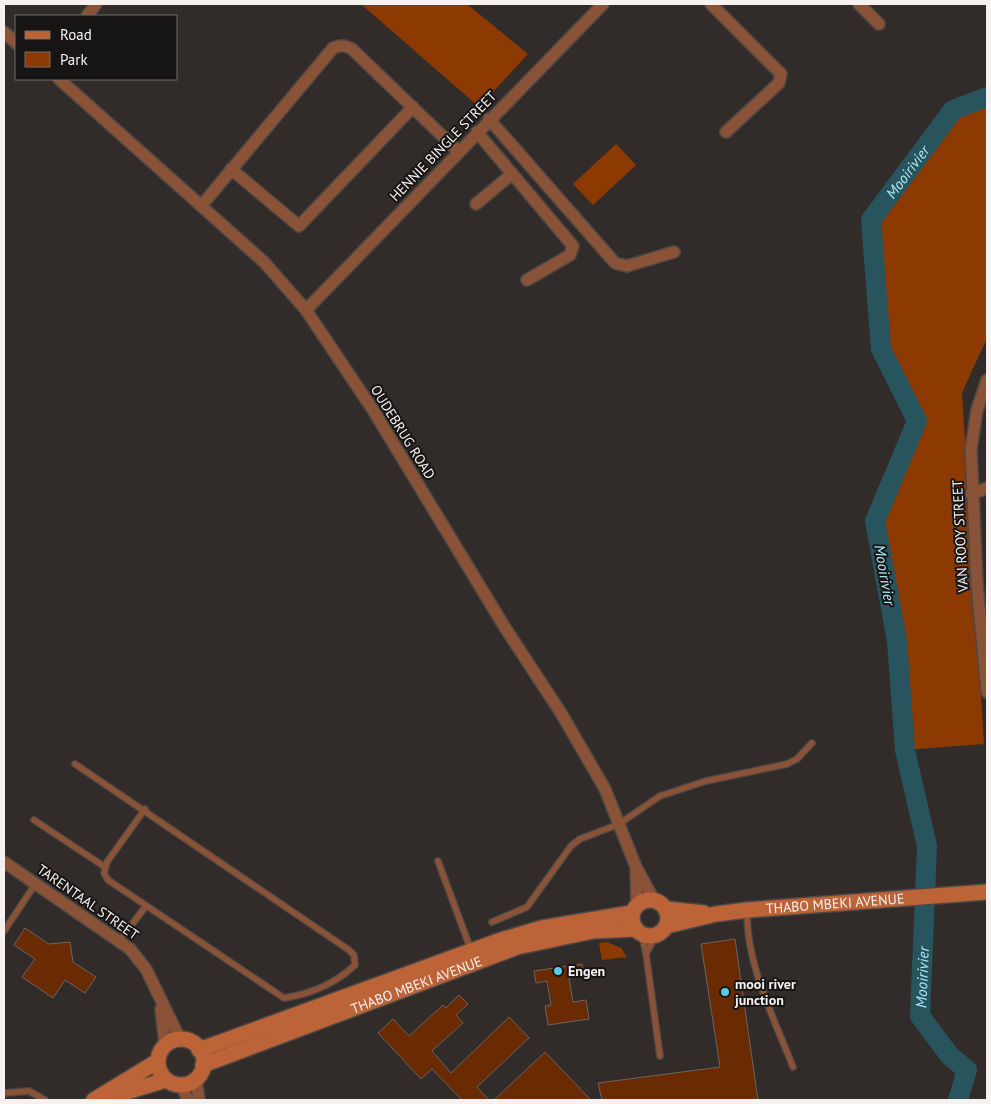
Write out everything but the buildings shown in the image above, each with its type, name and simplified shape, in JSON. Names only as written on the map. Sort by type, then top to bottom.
[{"type":"main road","name":"THABO MBEKI AVENUE","points":[[201,1057],[517,947],[593,931],[650,931],[716,914],[747,910],[987,892]]},
{"type":"main road","points":[[645,900],[660,904],[668,917],[650,931],[631,922],[634,909],[645,900]]},
{"type":"main road","name":"THABO MBEKI AVENUE","points":[[660,904],[716,914]]},
{"type":"main road","name":"THABO MBEKI AVENUE","points":[[201,1057],[218,1045],[471,950],[542,928],[634,909]]},
{"type":"main road","points":[[180,1039],[189,1040],[201,1057],[196,1079],[181,1085],[166,1080],[160,1072],[158,1061],[158,1055],[165,1045],[180,1039]]},
{"type":"main road","points":[[94,1100],[158,1061]]},
{"type":"main road","points":[[98,1100],[166,1080]]},
{"type":"street","points":[[88,15],[96,4]]},
{"type":"street","name":"HENNIE BINGLE STREET","points":[[306,310],[458,151],[603,4]]},
{"type":"street","points":[[711,4],[781,74],[779,83],[726,132]]},
{"type":"street","points":[[859,4],[879,24]]},
{"type":"street","points":[[4,32],[15,42]]},
{"type":"street","points":[[202,205],[334,48],[339,46],[345,45],[352,49],[458,151]]},
{"type":"street","name":"OUDEBRUG ROAD","points":[[60,80],[264,262],[306,310],[373,410],[504,626],[561,713],[605,789],[636,868],[660,904]]},
{"type":"street","points":[[232,169],[299,226],[413,107]]},
{"type":"street","points":[[490,119],[614,263],[627,266],[674,252]]},
{"type":"street","points":[[477,132],[573,246],[570,255],[526,280]]},
{"type":"street","points":[[476,204],[512,174]]},
{"type":"street","name":"VAN ROOY STREET","points":[[987,380],[977,410],[971,449],[971,494],[987,686]]},
{"type":"street","points":[[971,494],[987,488]]},
{"type":"street","name":"TARENTAAL STREET","points":[[4,862],[120,940],[130,949],[146,969],[180,1039]]},
{"type":"street","name":"OUDEBRUG ROAD","points":[[634,909],[636,868]]},
{"type":"street","name":"TARENTAAL STREET","points":[[160,1000],[165,1045]]},
{"type":"street","points":[[196,1079],[200,1100]]},
{"type":"street","points":[[181,1085],[188,1100]]},
{"type":"lane","points":[[492,922],[527,907],[571,846],[580,839],[619,824],[660,796],[706,781],[788,764],[798,759],[812,742]]},
{"type":"lane","points":[[76,764],[144,809],[349,950],[354,955],[355,965],[333,982],[302,995],[284,998],[108,880],[104,873],[105,867],[144,809]]},
{"type":"lane","points":[[34,820],[105,867]]},
{"type":"lane","points":[[438,861],[471,950]]},
{"type":"lane","points":[[4,932],[36,883]]},
{"type":"lane","points":[[120,940],[146,906]]},
{"type":"lane","points":[[747,910],[750,944],[761,984],[793,1067]]},
{"type":"lane","points":[[650,931],[646,954],[660,1056]]},
{"type":"lane","points":[[646,954],[650,931]]},
{"type":"lane","points":[[4,1093],[29,1091],[45,1100]]},
{"type":"green space","points":[[361,4],[467,4],[528,54],[479,107]]},
{"type":"green space","points":[[987,97],[987,338],[962,393],[984,744],[905,750],[897,641],[875,521],[917,421],[881,349],[871,220],[953,110]]},
{"type":"green space","points":[[616,144],[636,165],[593,205],[573,184]]},
{"type":"green space","points":[[607,942],[621,948],[627,957],[602,960],[599,943]]},
{"type":"waterway","name":"Mooirivier","points":[[958,1100],[967,1070],[950,1056],[920,1016],[927,846],[905,750],[897,641],[875,521],[917,421],[881,349],[871,220],[953,110],[987,97]]},
{"type":"place","name":"Engen","points":[[558,971]]},
{"type":"place","name":"mooi river junction","points":[[725,992]]}]
